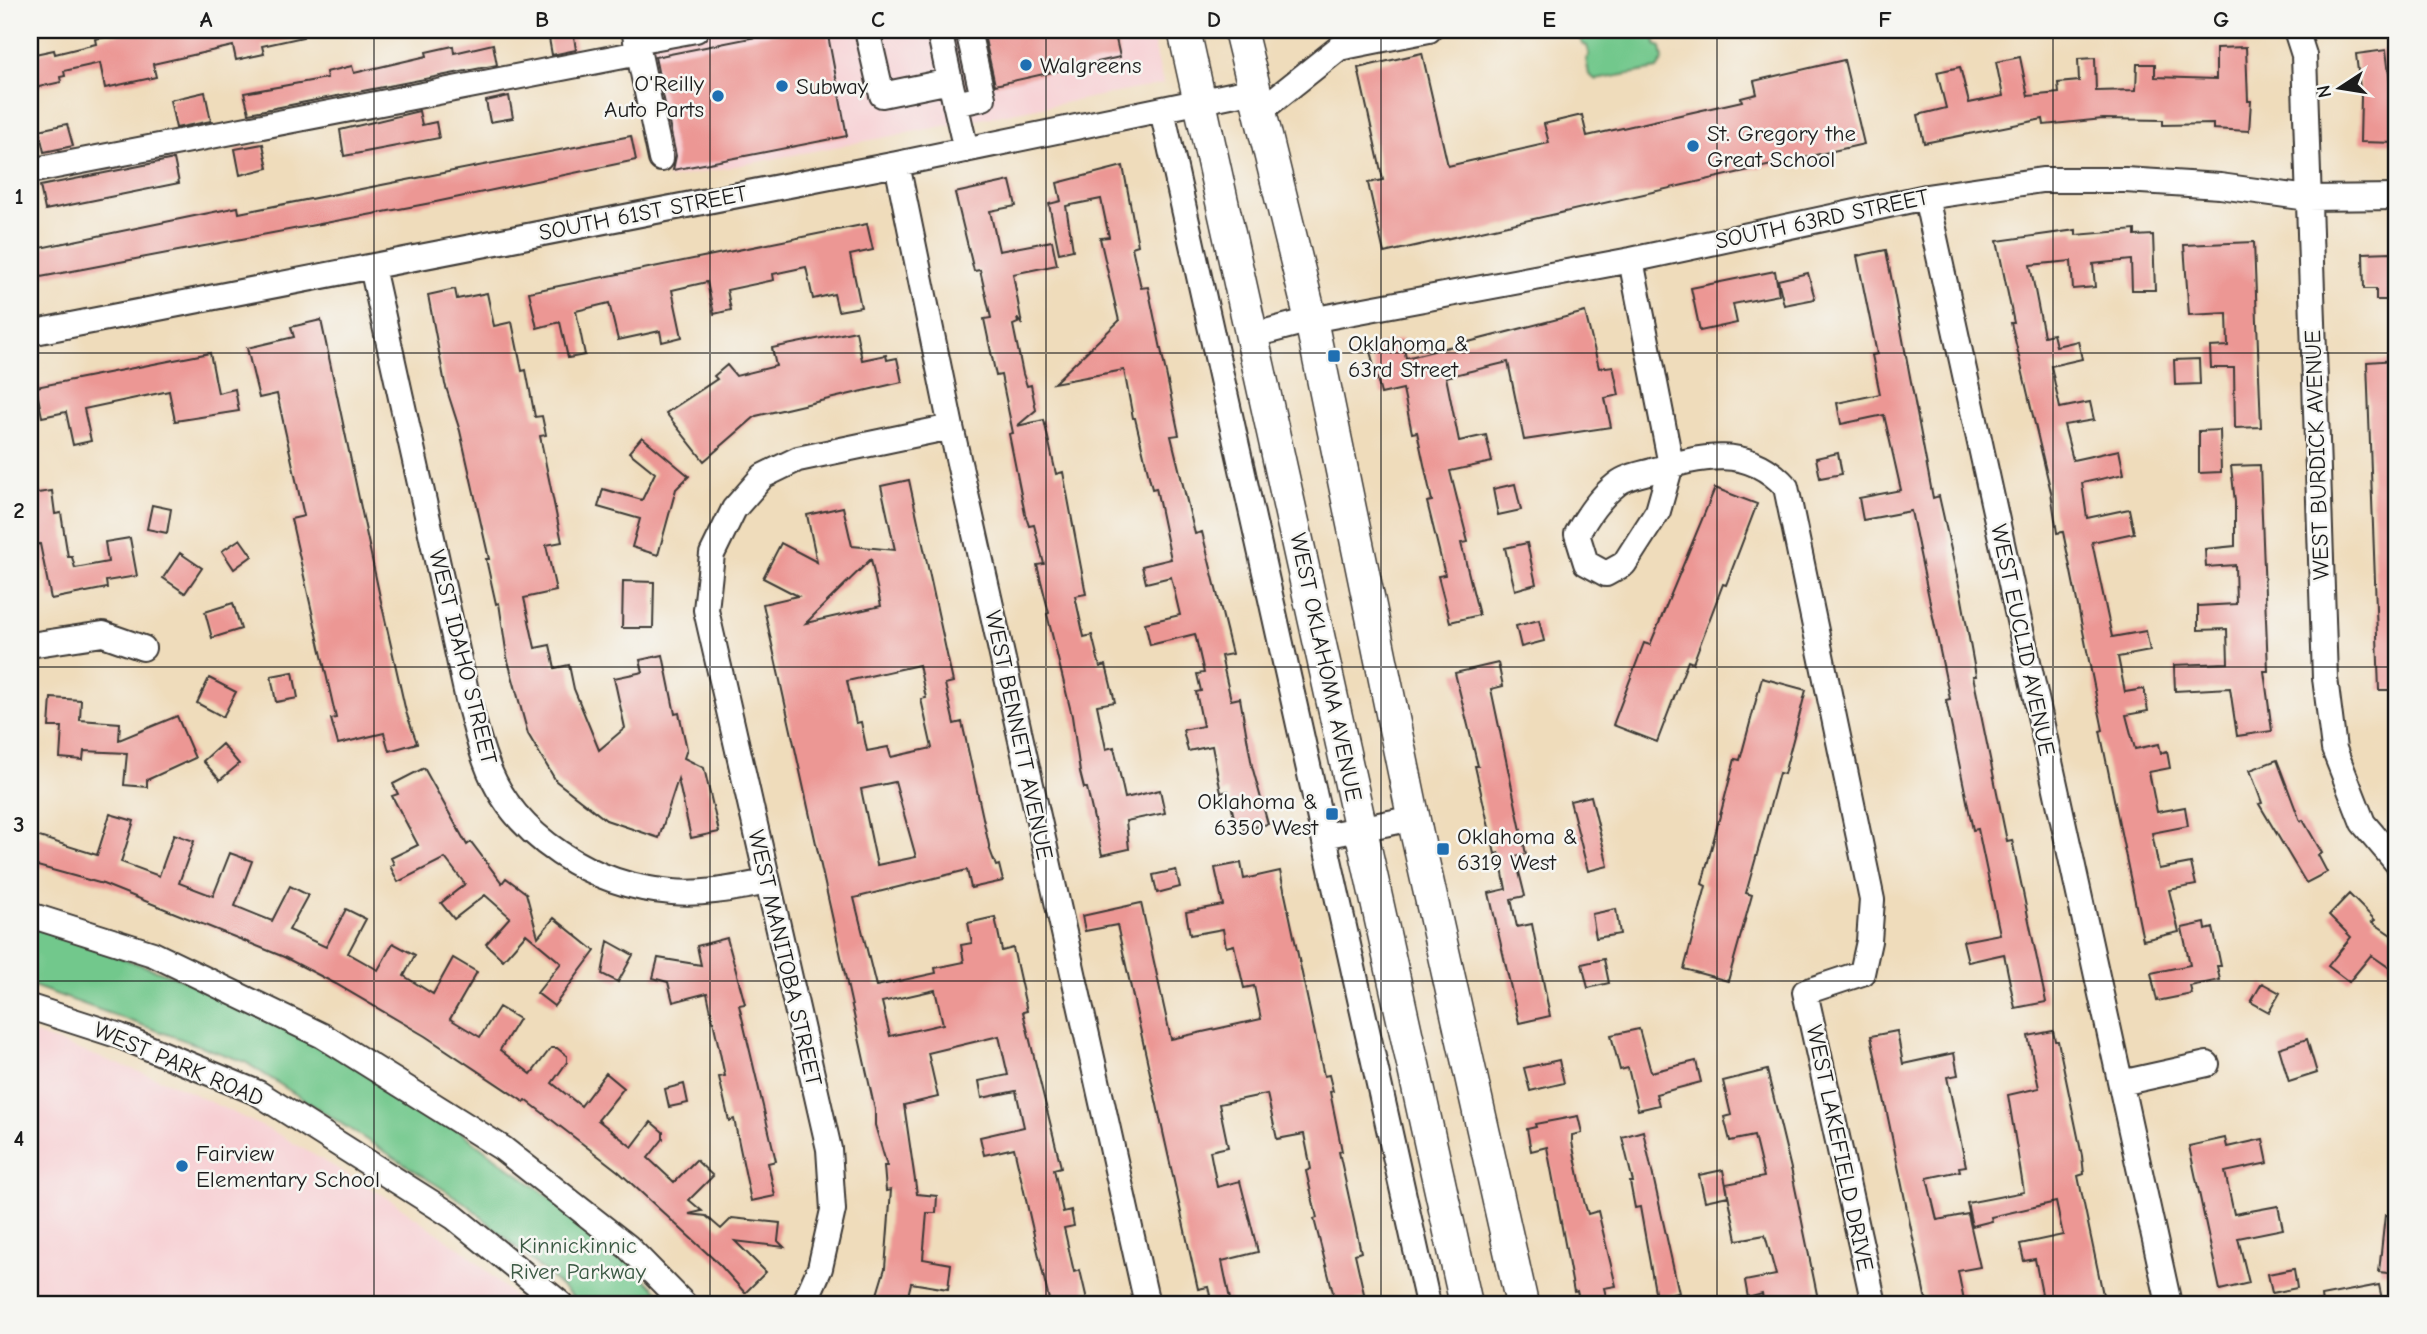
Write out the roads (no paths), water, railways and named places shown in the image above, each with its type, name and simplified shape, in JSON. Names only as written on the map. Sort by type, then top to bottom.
[{"type":"main road","name":"WEST OKLAHOMA AVENUE","points":[[1184,30],[1254,335],[1466,1304]]},
{"type":"main road","points":[[1240,30],[1311,320],[1414,818],[1522,1304]]},
{"type":"street","points":[[30,171],[696,30]]},
{"type":"street","points":[[867,30],[882,96],[953,92],[984,98],[968,30]]},
{"type":"street","points":[[939,30],[966,150]]},
{"type":"street","points":[[1257,100],[1337,39],[1429,30]]},
{"type":"street","name":"WEST BURDICK AVENUE","points":[[2296,30],[2304,55],[2325,678],[2334,749],[2363,823],[2397,863]]},
{"type":"street","points":[[637,41],[662,159]]},
{"type":"street","name":"SOUTH 61ST STREET","points":[[30,333],[897,164],[1200,102],[1257,100]]},
{"type":"street","name":"WEST OKLAHOMA AVENUE","points":[[1162,110],[1428,1304]]},
{"type":"street","name":"WEST BENNETT AVENUE","points":[[897,164],[951,427],[1147,1304]]},
{"type":"street","name":"SOUTH 63RD STREET","points":[[1254,335],[1311,320],[1631,260],[1926,197],[2042,180],[2124,180],[2220,186],[2308,198],[2397,197]]},
{"type":"street","name":"WEST EUCLID AVENUE","points":[[1926,197],[2169,1304]]},
{"type":"street","name":"WEST LAKEFIELD DRIVE","points":[[1631,260],[1671,465],[1723,455],[1755,462],[1773,471],[1786,487],[1872,900],[1862,973],[1805,992],[1874,1304]]},
{"type":"street","name":"WEST IDAHO STREET","points":[[372,267],[468,700],[486,764],[515,812],[541,839],[579,867],[620,883],[672,892],[720,891],[767,882]]},
{"type":"street","name":"WEST MANITOBA STREET","points":[[804,1304],[820,1268],[834,1210],[830,1149],[706,610],[712,554],[734,509],[763,476],[798,459],[951,427]]},
{"type":"street","points":[[30,645],[103,634],[143,648]]},
{"type":"street","points":[[1324,835],[1414,818]]},
{"type":"street","points":[[30,915],[153,954],[323,1037],[502,1149],[628,1247],[684,1304]]},
{"type":"street","name":"WEST PARK ROAD","points":[[30,1007],[120,1036],[258,1093],[454,1217],[561,1304]]},
{"type":"street","points":[[2121,1083],[2207,1064]]},
{"type":"place","name":"Walgreens","points":[[1026,65]]},
{"type":"place","name":"Subway","points":[[782,86]]},
{"type":"place","name":"O'Reilly Auto Parts","points":[[718,96]]},
{"type":"place","name":"St. Gregory the Great School","points":[[1693,146]]},
{"type":"place","name":"Oklahoma & 63rd Street","points":[[1334,356]]},
{"type":"place","name":"Oklahoma & 6350 West","points":[[1332,814]]},
{"type":"place","name":"Oklahoma & 6319 West","points":[[1443,849]]},
{"type":"place","name":"Fairview Elementary School","points":[[182,1166]]},
{"type":"park label","name":"Kinnickinnic River Parkway","points":[[578,1258]]}]
